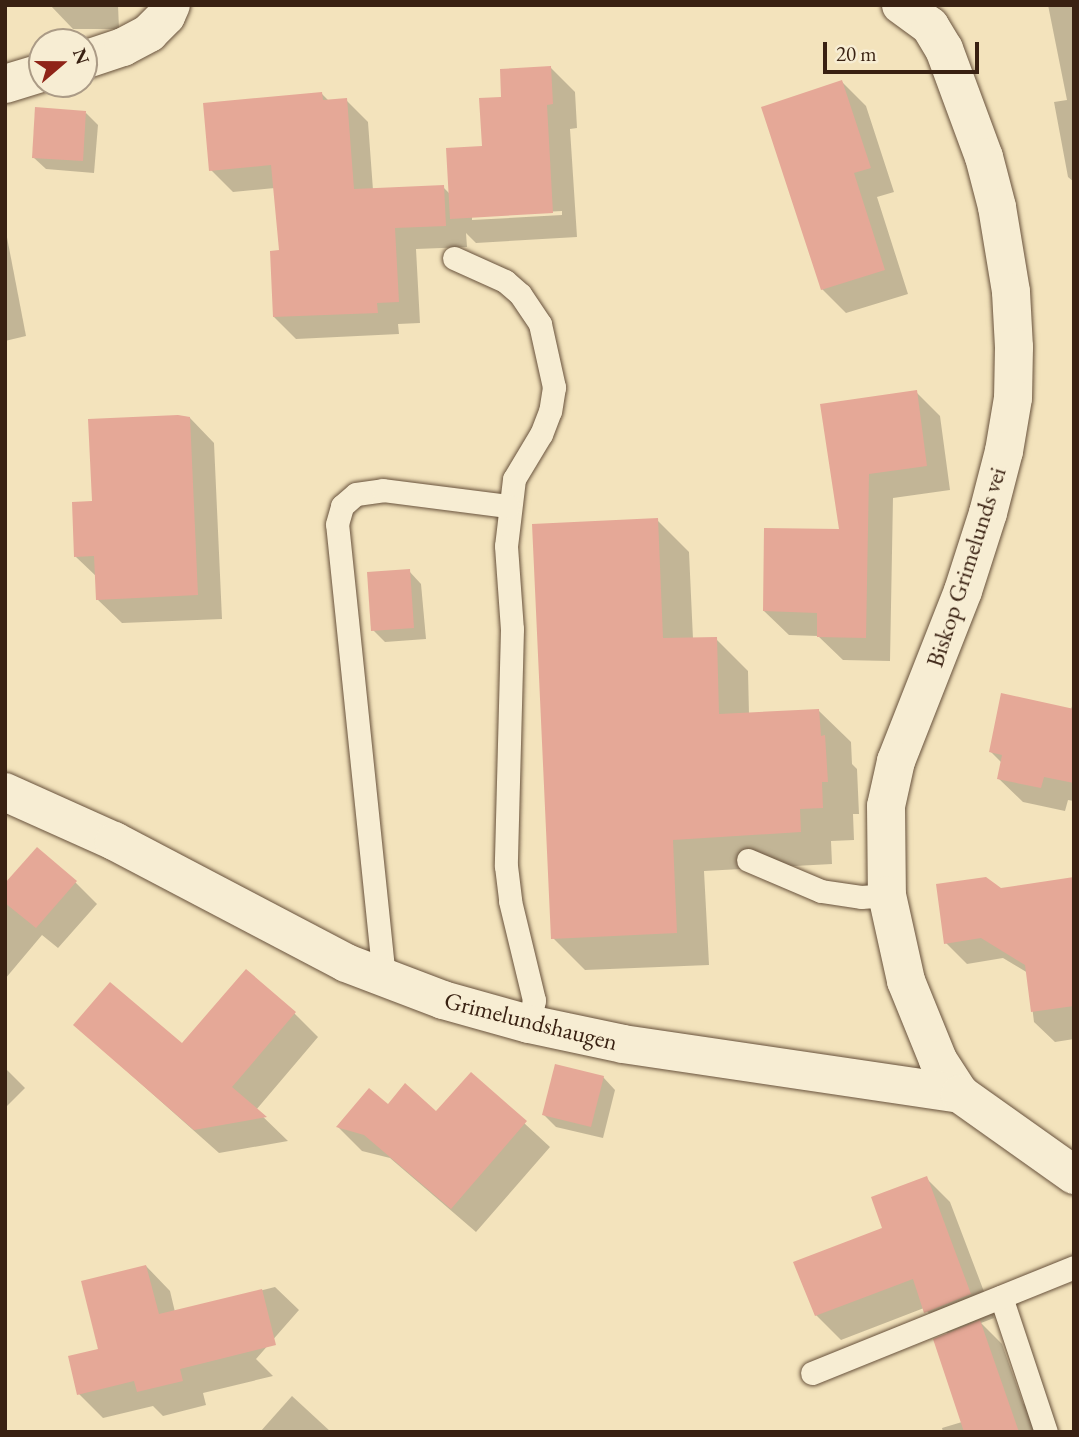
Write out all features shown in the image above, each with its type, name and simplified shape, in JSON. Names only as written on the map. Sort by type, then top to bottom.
[{"type":"street","points":[[98,55],[123,47],[149,33],[166,16],[171,5]]},
{"type":"street","name":"Biskop Grimelunds vei","points":[[901,5],[930,26],[944,49],[984,156],[997,206],[1009,280],[1014,347],[1013,398],[1004,450],[988,513],[963,591],[896,761],[886,806],[887,895],[900,960],[918,1015],[938,1060],[960,1094]]},
{"type":"street","points":[[5,84],[28,77]]},
{"type":"street","name":"Grimelundshaugen","points":[[5,792],[114,841],[346,963],[443,1000],[529,1024],[623,1044],[960,1094],[1074,1175]]},
{"type":"lane","points":[[454,258],[505,281],[520,294],[540,324],[550,359],[554,387],[550,411],[541,434],[514,479],[508,506],[506,546],[512,629],[506,866],[510,901],[534,1000],[529,1024]]},
{"type":"lane","points":[[384,978],[337,524],[342,506],[355,494],[383,490],[508,506]]},
{"type":"lane","points":[[748,860],[821,891],[852,897],[887,895]]},
{"type":"lane","points":[[811,1373],[1074,1267]]},
{"type":"lane","points":[[1001,1297],[1046,1432]]},
{"type":"building","points":[[551,66],[553,104],[547,105],[553,213],[450,219],[446,148],[482,146],[479,98],[501,97],[500,69]]},
{"type":"building","points":[[842,80],[871,168],[854,173],[885,270],[821,290],[761,107]]},
{"type":"building","points":[[322,92],[323,100],[347,98],[354,189],[444,185],[446,226],[395,228],[399,302],[377,303],[378,313],[273,317],[270,251],[279,250],[271,165],[209,171],[203,103]]},
{"type":"building","points":[[35,107],[86,111],[83,161],[32,158]]},
{"type":"building","points":[[917,390],[927,466],[869,474],[866,638],[817,637],[817,613],[763,611],[764,528],[839,529],[820,404]]},
{"type":"building","points":[[178,415],[190,417],[198,595],[96,600],[94,556],[74,557],[72,502],[92,501],[88,419]]},
{"type":"building","points":[[658,518],[663,638],[717,637],[719,714],[819,709],[821,736],[825,735],[828,782],[822,782],[823,808],[800,809],[801,832],[673,840],[677,933],[551,939],[532,524]]},
{"type":"building","points":[[410,569],[414,628],[371,631],[367,572]]},
{"type":"building","points":[[1001,693],[1074,709],[1074,783],[1044,777],[1041,788],[997,779],[1002,755],[989,752]]},
{"type":"building","points":[[37,847],[77,881],[36,928],[5,903],[5,883]]},
{"type":"building","points":[[986,877],[1001,888],[1074,877],[1074,1006],[1031,1012],[1025,965],[981,938],[944,944],[936,884]]},
{"type":"building","points":[[246,969],[296,1012],[232,1087],[267,1117],[194,1130],[73,1025],[110,982],[182,1043]]},
{"type":"building","points":[[555,1064],[604,1076],[591,1127],[542,1115]]},
{"type":"building","points":[[471,1072],[527,1121],[451,1209],[364,1135],[336,1127],[369,1088],[388,1104],[405,1083],[436,1111]]},
{"type":"building","points":[[927,1176],[971,1294],[924,1313],[913,1279],[815,1316],[793,1262],[882,1228],[871,1197]]},
{"type":"building","points":[[146,1265],[159,1314],[262,1289],[276,1345],[180,1369],[183,1381],[137,1392],[134,1381],[77,1395],[68,1356],[98,1349],[81,1281]]},
{"type":"building","points":[[980,1320],[1019,1432],[964,1432],[933,1339]]}]
